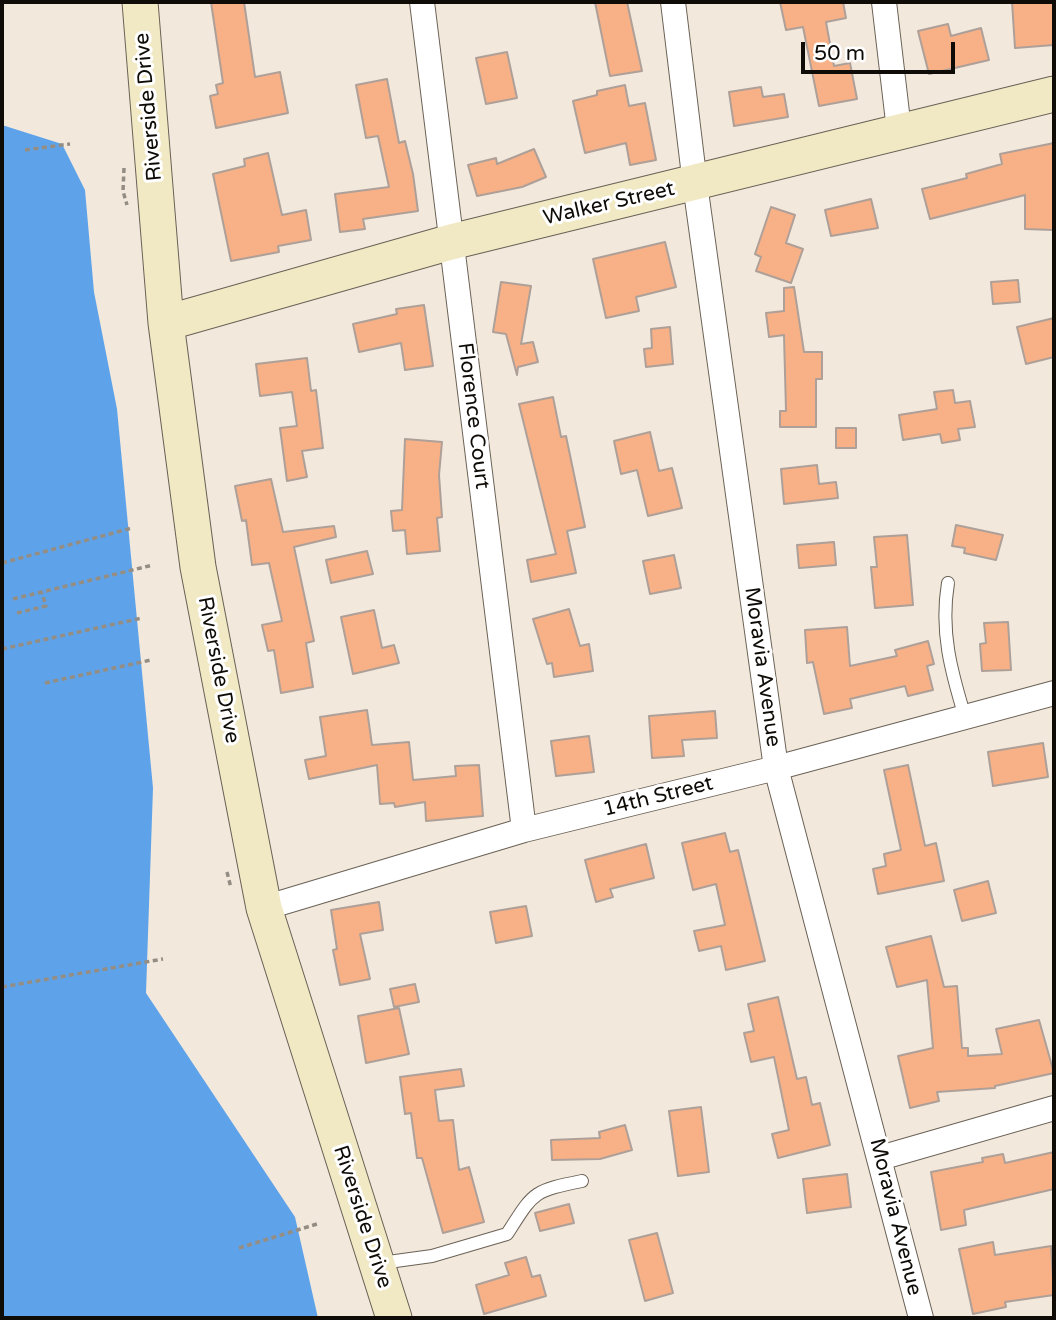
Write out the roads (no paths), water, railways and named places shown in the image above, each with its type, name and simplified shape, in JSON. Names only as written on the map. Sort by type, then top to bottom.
[{"type":"street","name":"Riverside Drive","points":[[140,2],[166,323],[198,566],[264,908],[394,1318]]},
{"type":"street","name":"Florence Court","points":[[422,2],[524,830]]},
{"type":"street","name":"Moravia Avenue","points":[[673,2],[695,184],[776,768],[921,1318]]},
{"type":"street","points":[[884,2],[899,130]]},
{"type":"street","name":"Walker Street","points":[[166,323],[451,242],[1054,94]]},
{"type":"street","name":"14th Street","points":[[264,908],[524,830],[776,768],[1054,693]]},
{"type":"street","points":[[880,1158],[1054,1108]]},
{"type":"lane","points":[[948,583],[944,608],[945,643],[965,717]]},
{"type":"lane","points":[[377,1264],[432,1256],[507,1234],[529,1199],[543,1189],[582,1181]]},
{"type":"water","points":[[2,125],[62,144],[85,190],[94,292],[117,409],[153,788],[146,993],[295,1217],[318,1318],[2,1318]]}]
